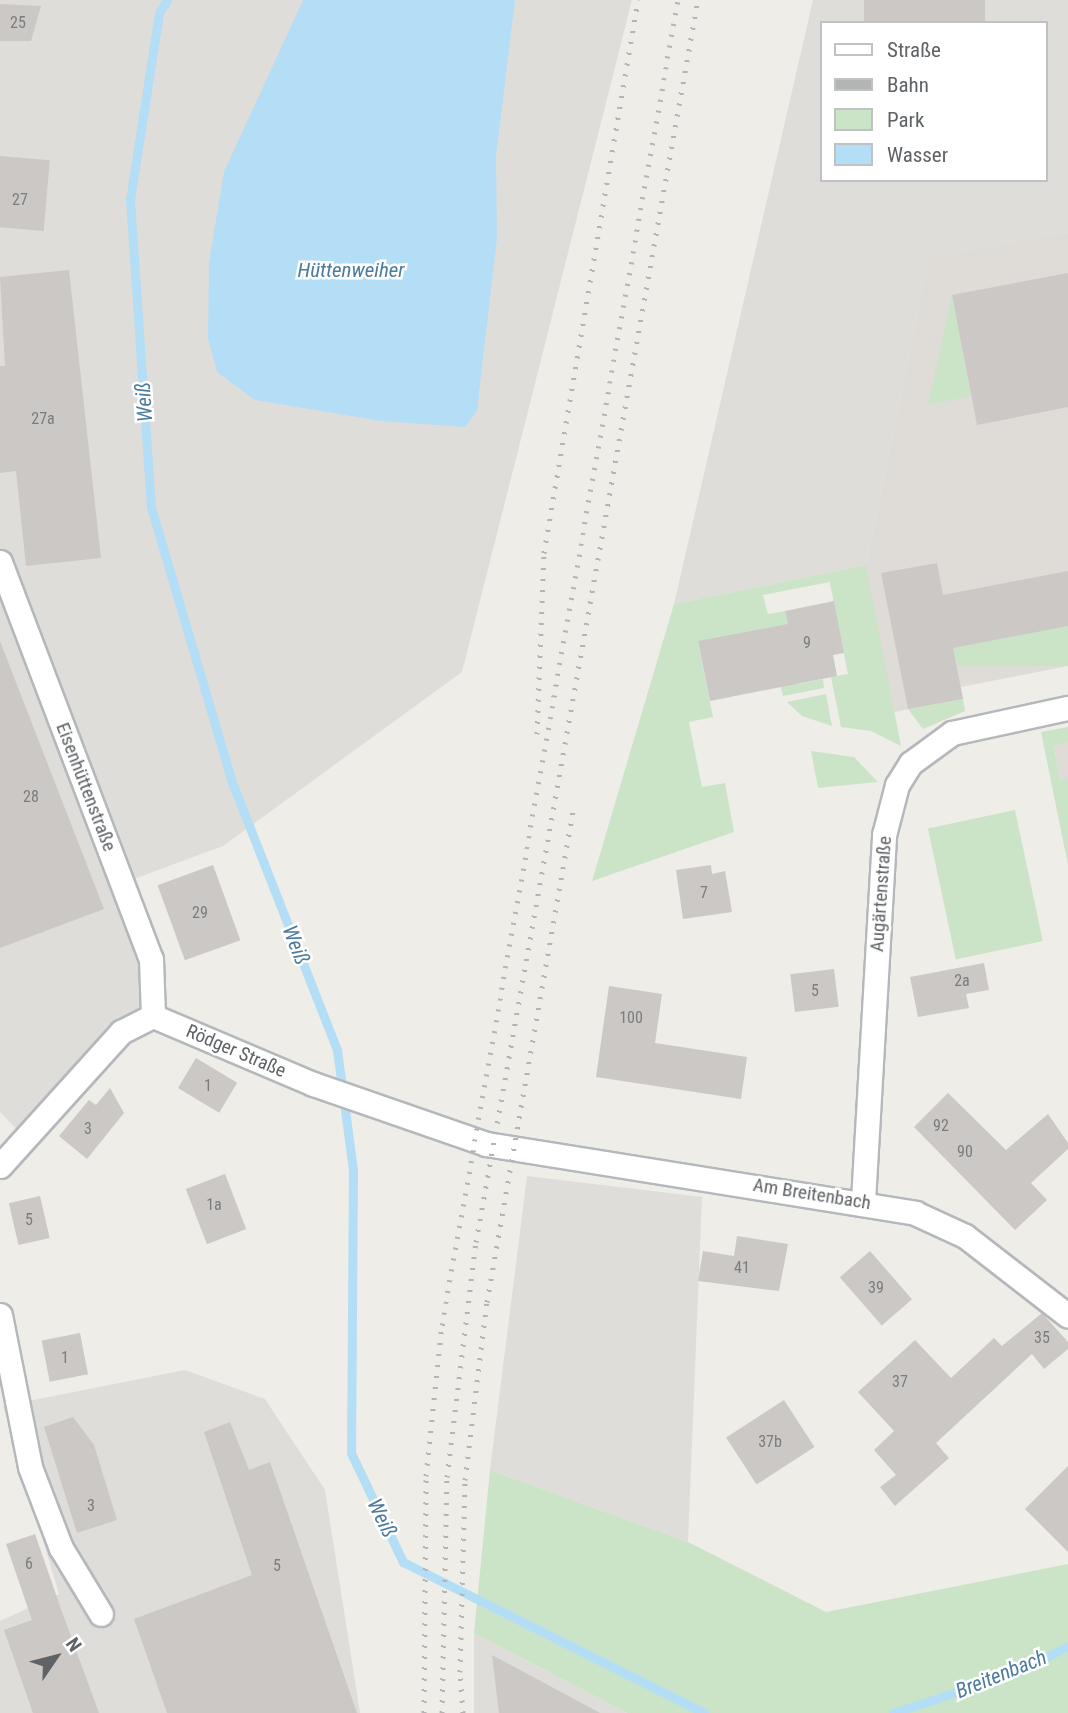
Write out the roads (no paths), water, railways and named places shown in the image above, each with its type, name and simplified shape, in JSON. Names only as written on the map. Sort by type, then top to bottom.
[{"type":"street","name":"Eisenhüttenstraße","points":[[0,562],[151,959],[153,1016]]},
{"type":"street","name":"Augärtenstraße","points":[[863,1201],[884,835],[897,785],[911,763],[952,733],[1068,708]]},
{"type":"street","name":"Rödger Straße","points":[[153,1016],[313,1084],[486,1144],[525,1150]]},
{"type":"street","points":[[0,1166],[121,1032],[153,1016]]},
{"type":"street","name":"Am Breitenbach","points":[[525,1150],[863,1201],[915,1213],[965,1236],[1068,1315]]},
{"type":"street","points":[[0,1315],[30,1467],[61,1548],[102,1614]]},
{"type":"water","name":"Hüttenweiher","points":[[303,0],[515,0],[496,156],[497,238],[477,411],[465,427],[381,421],[255,400],[217,372],[208,338],[209,262],[224,172]]},
{"type":"waterway","name":"Weiß","points":[[167,0],[159,13],[130,200],[151,507],[232,782],[337,1050],[353,1170],[351,1453],[403,1562],[704,1713]]},
{"type":"waterway","name":"Breitenbach","points":[[893,1713],[1015,1673],[1068,1646]]},
{"type":"railway","points":[[537,734],[544,553],[638,0]]},
{"type":"railway","points":[[424,1713],[426,1476],[442,1325],[678,0]]},
{"type":"railway","points":[[442,1713],[447,1477],[476,1242],[698,0]]},
{"type":"railway","points":[[463,1713],[460,1672],[465,1480],[487,1302],[574,805]]}]
